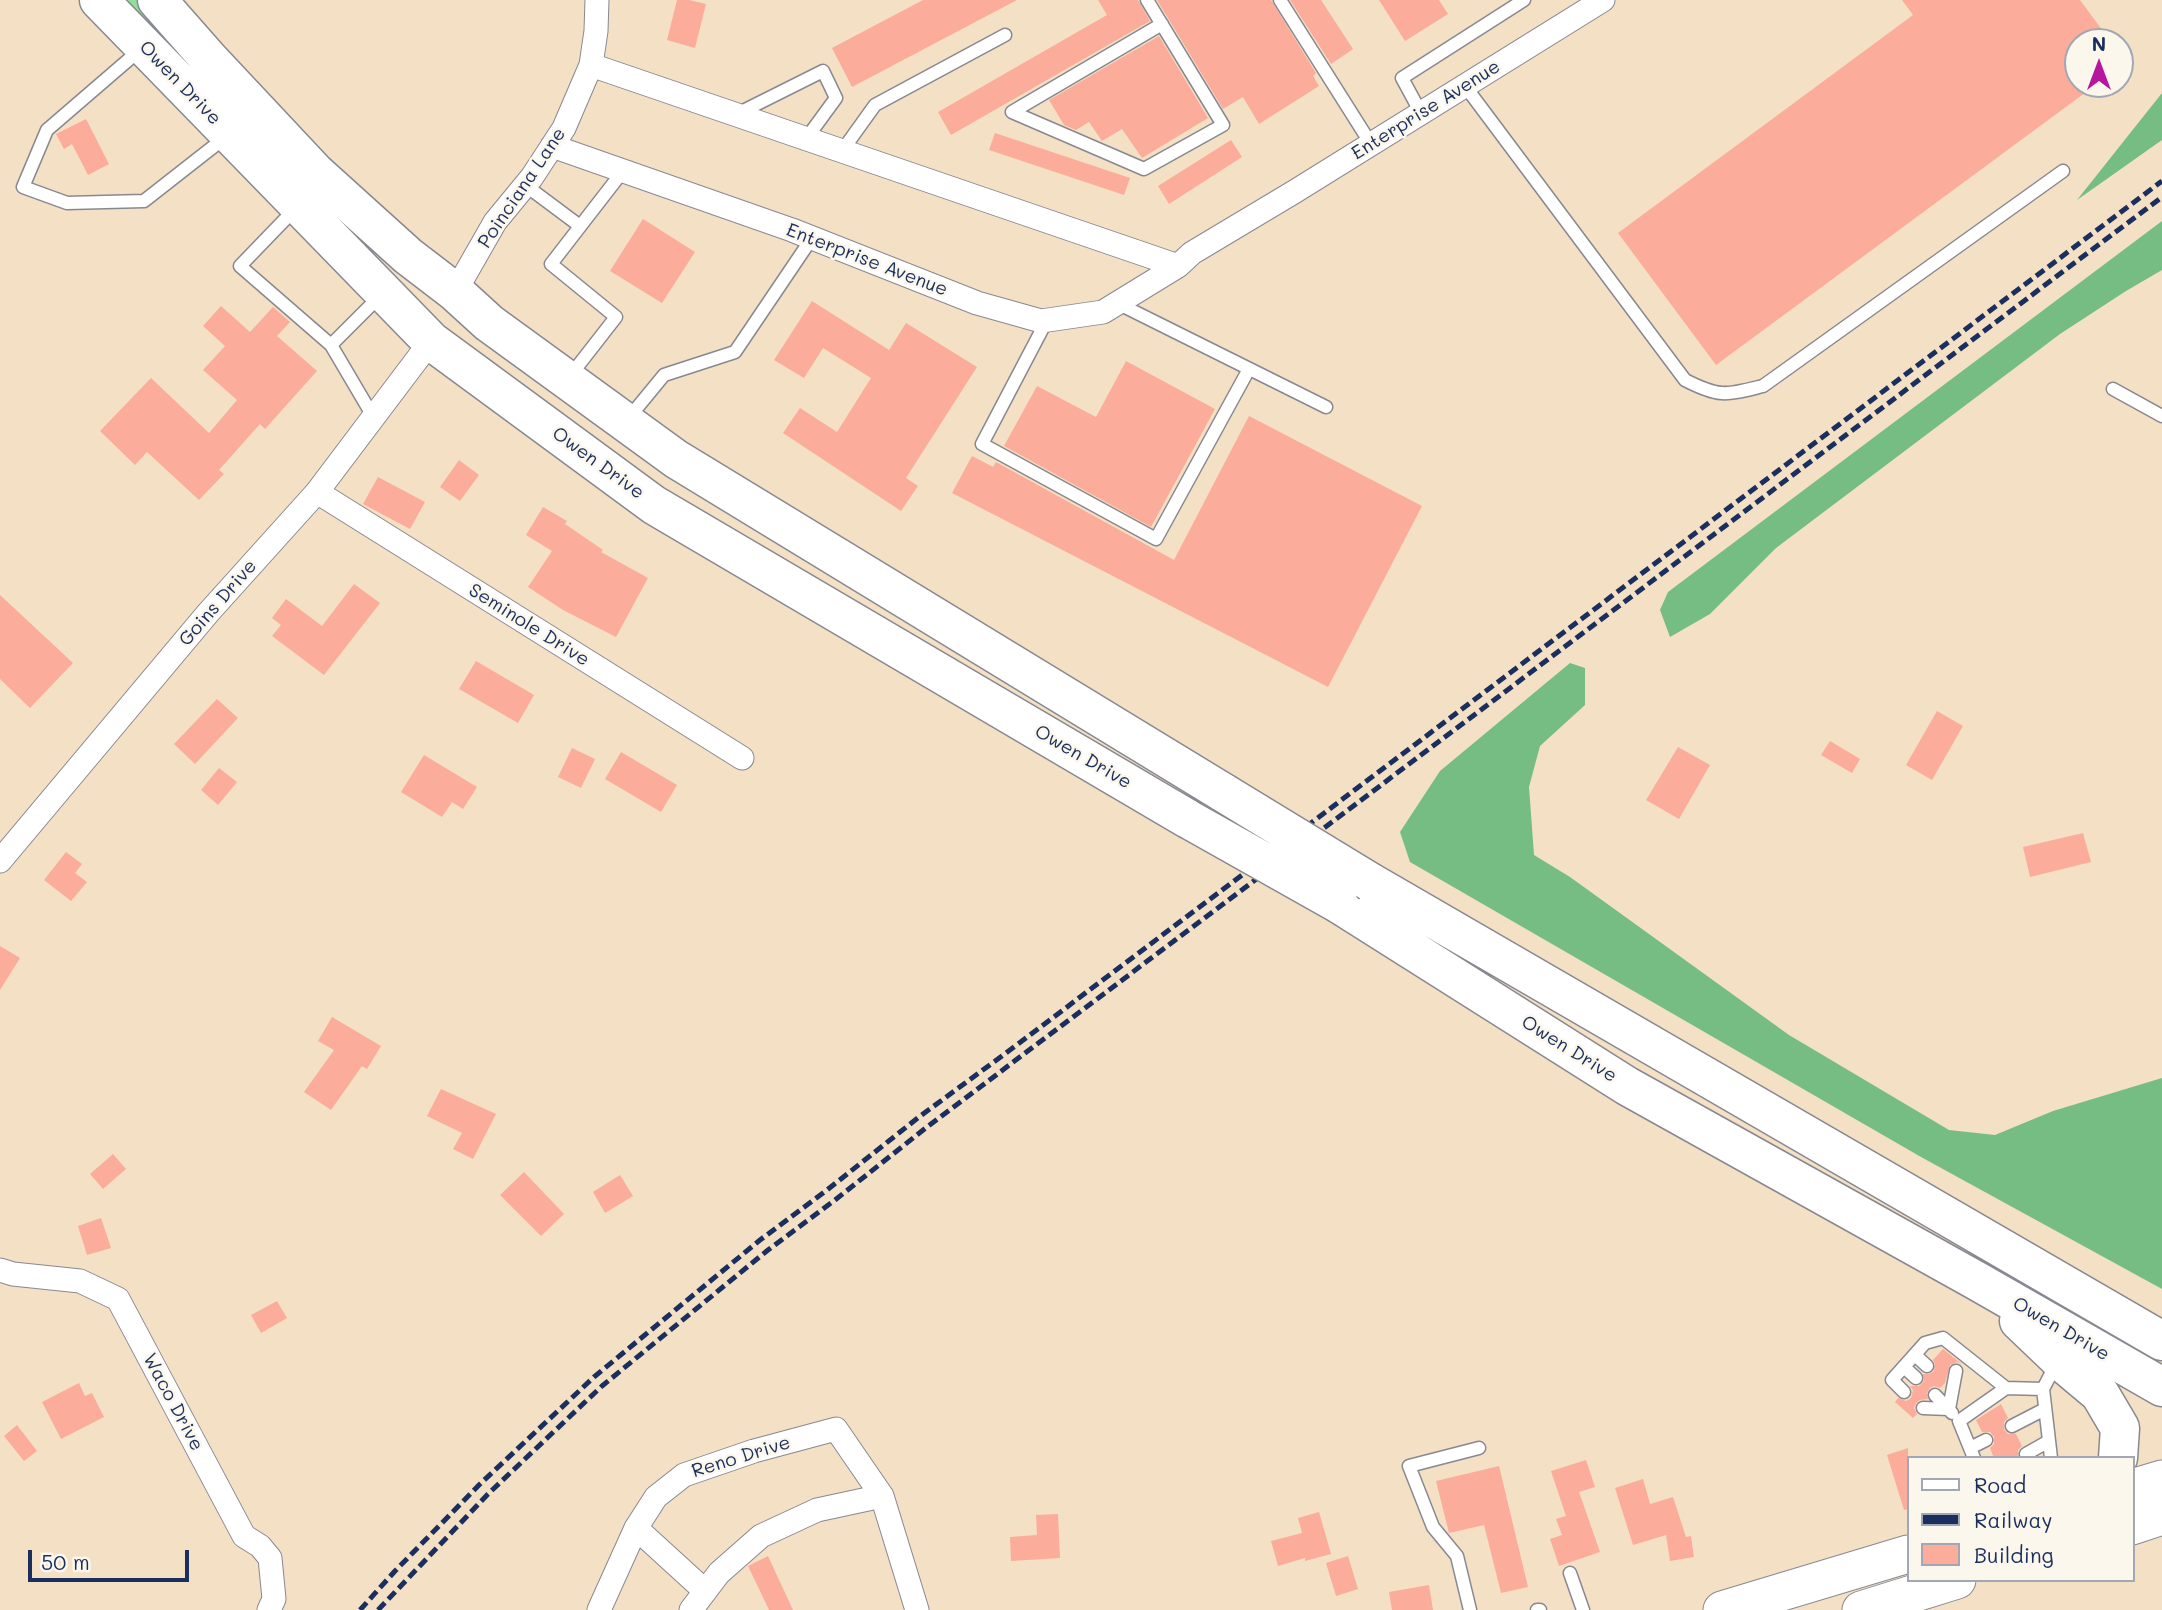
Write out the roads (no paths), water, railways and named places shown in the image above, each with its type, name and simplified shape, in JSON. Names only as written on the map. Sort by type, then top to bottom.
[{"type":"highway","name":"Owen Drive","points":[[99,0],[431,341],[654,505],[1188,819],[1339,904],[1627,1086],[1978,1281],[2162,1387]]},
{"type":"highway","name":"Owen Drive","points":[[157,0],[315,172],[408,256],[455,292],[489,323],[670,455],[1370,882],[2162,1341]]},
{"type":"highway","points":[[240,145],[280,160],[356,237],[412,285],[433,298],[455,292]]},
{"type":"highway","points":[[431,341],[455,325],[475,335],[623,448],[670,455]]},
{"type":"highway","points":[[1978,1281],[2051,1374],[2100,1394],[2120,1428],[2118,1456]]},
{"type":"main road","points":[[2134,1487],[2162,1479]]},
{"type":"main road","points":[[2134,1525],[2162,1517]]},
{"type":"main road","points":[[1722,1610],[1906,1555]]},
{"type":"main road","points":[[1861,1610],[1950,1582]]},
{"type":"street","name":"Poinciana Lane","points":[[455,292],[495,222],[525,185],[564,128],[591,65],[597,0]]},
{"type":"street","name":"Enterprise Avenue","points":[[552,146],[812,238],[977,303],[1041,321],[1103,312],[1178,267],[1192,253],[1598,1]]},
{"type":"street","points":[[591,65],[1178,267]]},
{"type":"street","name":"Goins Drive","points":[[4,849],[208,612],[317,492],[431,341]]},
{"type":"street","name":"Seminole Drive","points":[[317,492],[742,758]]},
{"type":"street","name":"Waco Drive","points":[[0,1270],[13,1274],[79,1281],[118,1299],[244,1536],[260,1546],[270,1558],[274,1599],[269,1610]]},
{"type":"street","name":"Reno Drive","points":[[599,1610],[636,1528],[656,1497],[684,1475],[754,1451],[836,1429],[882,1496],[917,1610]]},
{"type":"street","points":[[691,1610],[719,1573],[761,1536],[817,1510],[882,1496]]},
{"type":"street","points":[[636,1528],[705,1591]]},
{"type":"lane","points":[[1147,0],[1162,24],[1223,125],[1144,169],[1012,112],[1162,24]]},
{"type":"lane","points":[[1280,0],[1371,144]]},
{"type":"lane","points":[[1421,113],[1402,78],[1524,0]]},
{"type":"lane","points":[[842,151],[875,105],[1005,35]]},
{"type":"lane","points":[[144,47],[47,130],[23,187],[67,203],[144,201],[240,145]]},
{"type":"lane","points":[[735,115],[822,71],[836,98],[806,139]]},
{"type":"lane","points":[[1465,86],[1685,380],[1709,392],[1731,394],[1763,386],[2063,171]]},
{"type":"lane","points":[[566,380],[616,317],[551,264],[623,171]]},
{"type":"lane","points":[[525,185],[580,226]]},
{"type":"lane","points":[[299,205],[240,266],[331,345],[374,418]]},
{"type":"lane","points":[[625,422],[664,375],[735,352],[812,238]]},
{"type":"lane","points":[[331,345],[384,292]]},
{"type":"lane","points":[[1117,303],[1326,407]]},
{"type":"lane","points":[[1047,320],[982,444],[1156,539],[1249,369]]},
{"type":"lane","points":[[2112,389],[2162,416]]},
{"type":"lane","points":[[1904,1392],[1892,1380],[1925,1343],[1943,1338],[2006,1388]]},
{"type":"lane","points":[[1925,1343],[1938,1354]]},
{"type":"lane","points":[[1915,1355],[1927,1366]]},
{"type":"lane","points":[[1904,1367],[1916,1378]]},
{"type":"lane","points":[[1949,1409],[1956,1371]]},
{"type":"lane","points":[[1959,1421],[2006,1388],[2051,1374],[2045,1409],[2051,1456]]},
{"type":"lane","points":[[1946,1382],[1949,1409]]},
{"type":"lane","points":[[1935,1395],[1959,1421],[1972,1453],[1986,1440]]},
{"type":"lane","points":[[1923,1408],[1949,1409]]},
{"type":"lane","points":[[2012,1426],[2045,1409]]},
{"type":"lane","points":[[2026,1454],[2049,1441]]},
{"type":"lane","points":[[1470,1610],[1457,1556],[1433,1527],[1409,1466],[1479,1448]]},
{"type":"lane","points":[[1570,1573],[1583,1610]]},
{"type":"railway","points":[[360,1610],[479,1485],[594,1377],[760,1240],[919,1117],[2162,181]]},
{"type":"railway","points":[[378,1610],[488,1494],[602,1386],[768,1250],[927,1127],[2162,197]]}]
